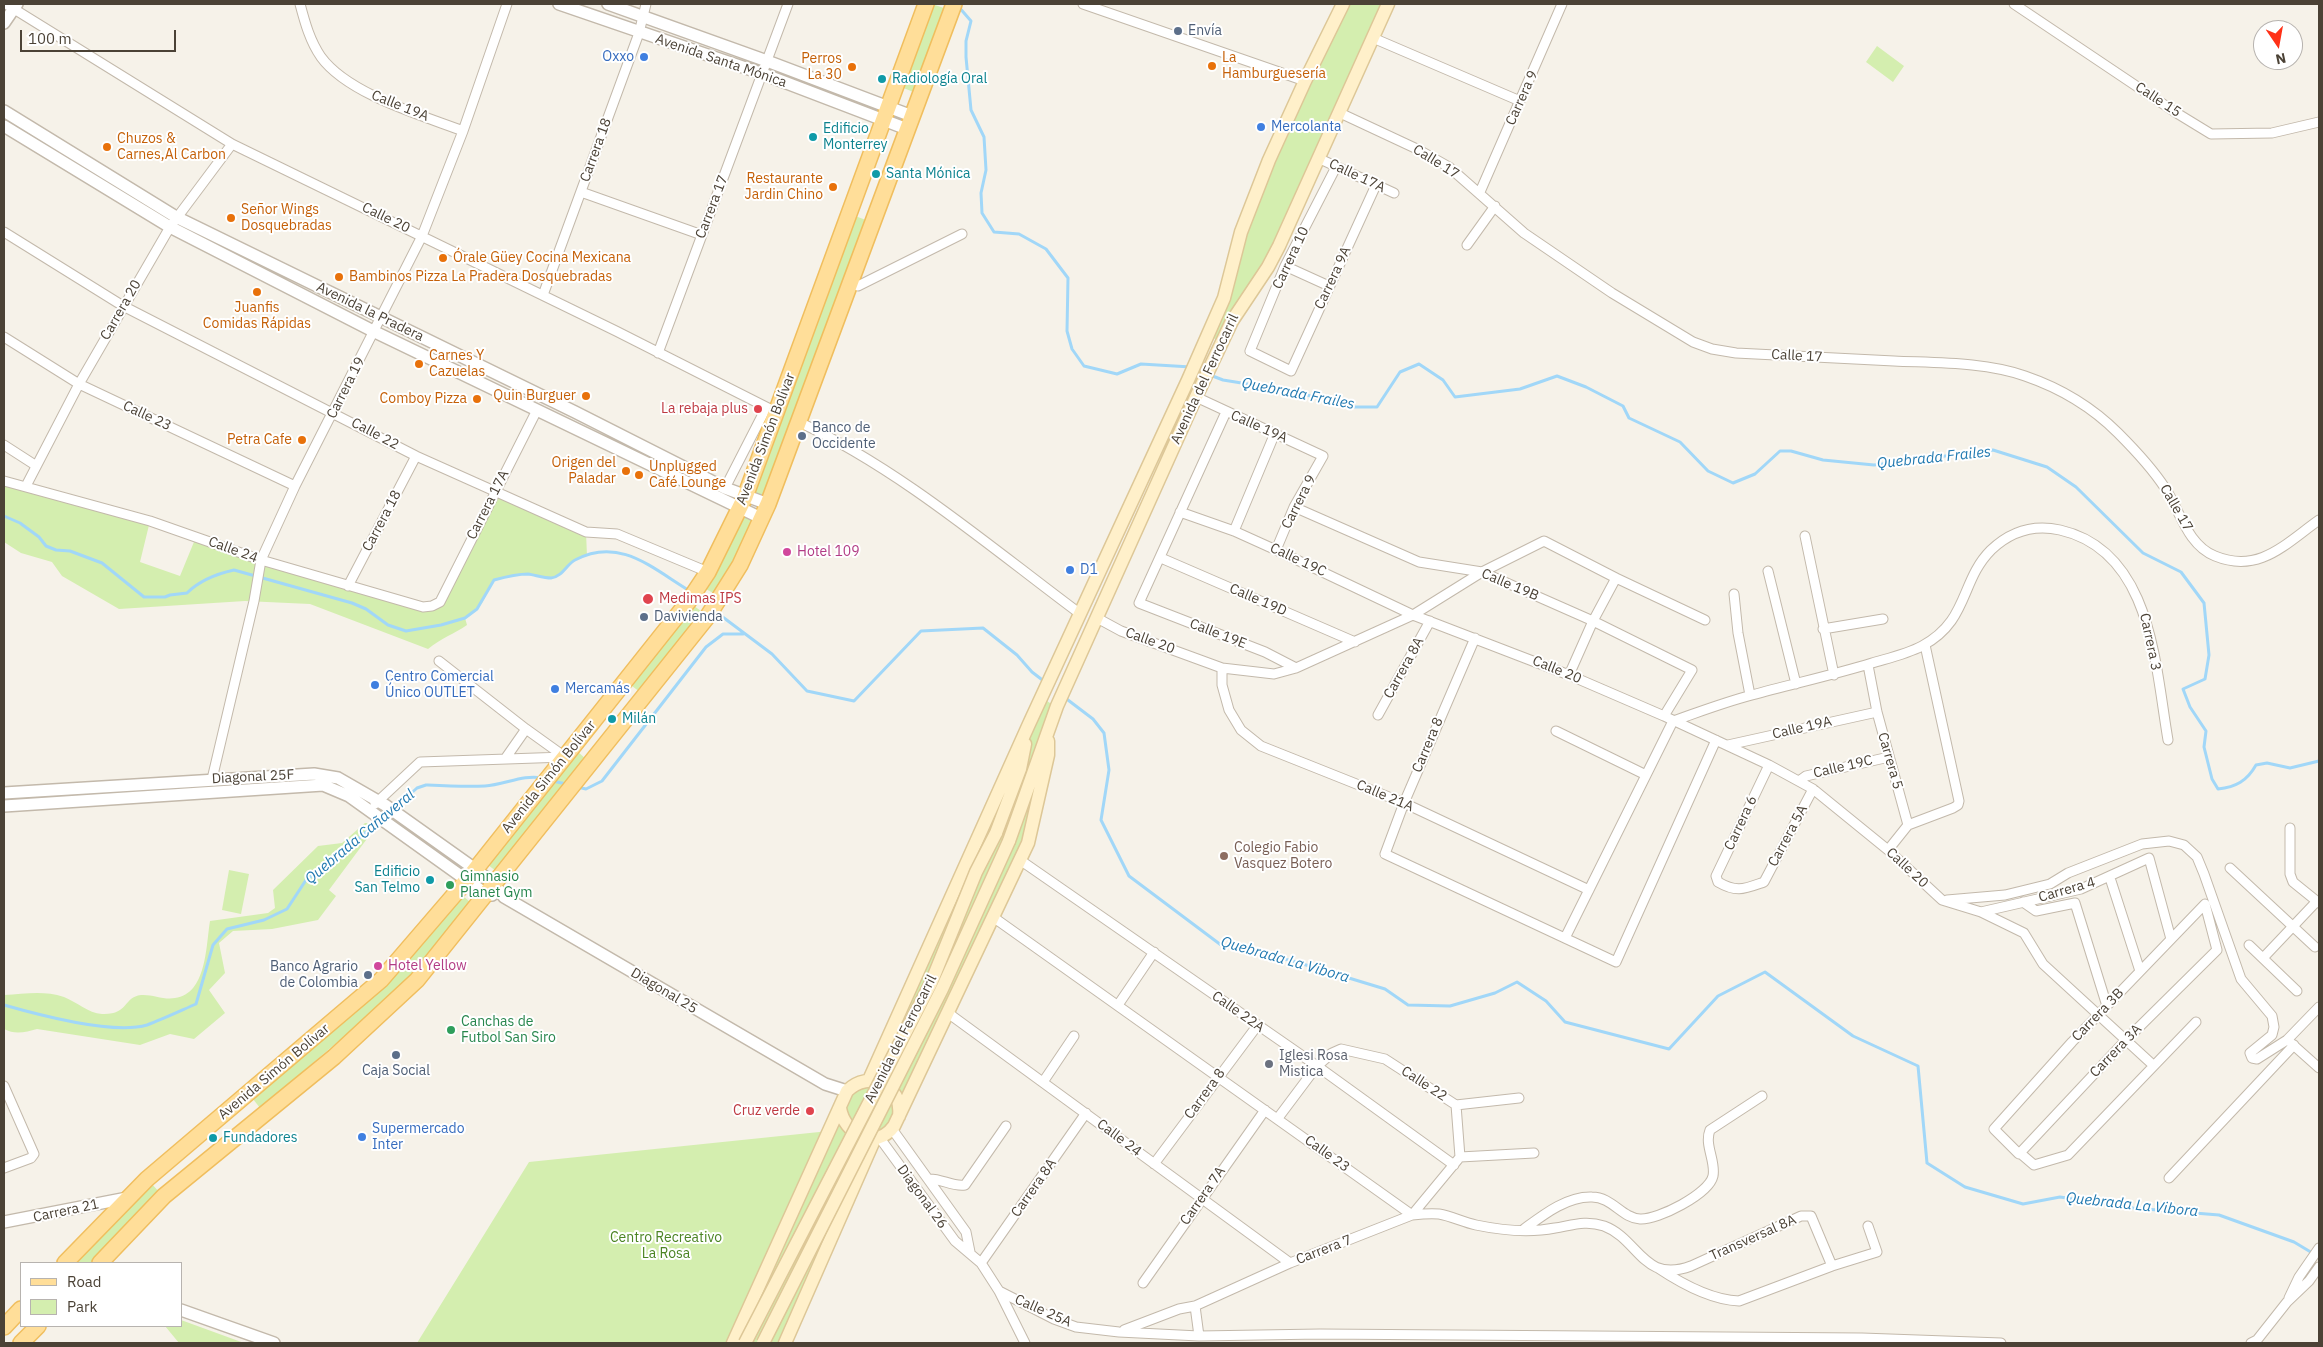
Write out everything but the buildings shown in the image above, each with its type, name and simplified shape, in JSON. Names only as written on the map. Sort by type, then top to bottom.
[{"type":"main road","name":"Avenida Simón Bolívar","points":[[66,1262],[127,1198],[381,980],[471,874],[688,602],[708,572],[742,503],[771,410],[926,4]]},
{"type":"main road","name":"Avenida del Ferrocarril","points":[[745,1343],[931,983],[976,872],[996,833],[1020,769],[1028,724],[1188,380],[1224,298],[1241,232],[1305,81],[1343,4]]},
{"type":"main road","name":"Avenida del Ferrocarril","points":[[763,1343],[938,997],[1009,841],[1048,731],[1069,680],[1213,360],[1236,313],[1268,268],[1279,246],[1320,159],[1388,4]]},
{"type":"main road","name":"Avenida Simón Bolívar","points":[[101,1262],[164,1196],[334,1057],[391,1006],[434,962],[708,616],[749,547],[768,504],[953,8]]},
{"type":"main road","points":[[870,1080],[1028,724]]},
{"type":"main road","points":[[841,1105],[844,1122],[854,1133],[867,1138],[877,1138],[892,1129],[1028,843],[1048,755],[1048,731]]},
{"type":"main road","points":[[733,1343],[847,1091],[859,1082],[870,1080],[881,1082],[895,1093],[899,1104],[899,1116]]},
{"type":"main road","points":[[785,1343],[877,1138]]},
{"type":"main road","points":[[4,1327],[20,1310]]},
{"type":"main road","points":[[20,1343],[37,1327]]},
{"type":"street","name":"Calle 19A","points":[[300,4],[308,34],[322,58],[341,75],[358,88],[375,97],[463,131]]},
{"type":"street","name":"Carrera 19","points":[[212,779],[256,591],[261,560],[296,486],[422,236],[463,131],[507,4]]},
{"type":"street","name":"Avenida Santa Mónica","points":[[559,4],[639,33],[885,114]]},
{"type":"street","name":"Avenida Santa Mónica","points":[[608,4],[767,61],[885,114]]},
{"type":"street","name":"Carrera 18","points":[[543,295],[639,33],[646,4]]},
{"type":"street","name":"Carrera 17","points":[[658,354],[788,4]]},
{"type":"street","points":[[1083,4],[1305,81]]},
{"type":"street","name":"Carrera 9","points":[[1480,192],[1562,4]]},
{"type":"street","name":"Calle 15","points":[[2014,4],[2211,134],[2272,133],[2319,122]]},
{"type":"street","points":[[4,23],[12,5]]},
{"type":"street","name":"Calle 20","points":[[12,5],[232,144],[543,295],[771,410]]},
{"type":"street","points":[[1373,38],[1520,101]]},
{"type":"street","name":"Avenida la Pradera","points":[[4,111],[176,217],[725,488],[742,503]]},
{"type":"street","name":"Calle 17","points":[[1340,113],[1417,148],[1449,167],[1524,232],[1608,290],[1693,342],[1712,349],[1736,353],[1924,362],[2000,370],[2054,388],[2094,412],[2123,439],[2162,483],[2185,527],[2206,552],[2230,561],[2255,562],[2273,553],[2319,520]]},
{"type":"street","points":[[885,114],[909,123]]},
{"type":"street","name":"Avenida la Pradera","points":[[4,126],[170,227],[375,332],[537,410],[742,503]]},
{"type":"street","name":"Carrera 20","points":[[26,486],[35,465],[79,384],[176,217],[232,144]]},
{"type":"street","name":"Calle 17A","points":[[1320,159],[1394,193]]},
{"type":"street","name":"Carrera 10","points":[[1292,371],[1250,351],[1286,266],[1336,167]]},
{"type":"street","name":"Carrera 9A","points":[[1292,371],[1376,185]]},
{"type":"street","points":[[581,192],[702,235]]},
{"type":"street","points":[[1467,245],[1495,206]]},
{"type":"street","name":"Calle 22","points":[[4,232],[123,306],[416,456],[586,532],[617,534],[708,572]]},
{"type":"street","points":[[850,283],[858,286],[962,234]]},
{"type":"street","points":[[1286,266],[1329,286]]},
{"type":"street","name":"Calle 23","points":[[4,337],[79,384],[296,486]]},
{"type":"street","name":"Calle 19A","points":[[1199,392],[1226,412],[1323,456]]},
{"type":"street","name":"Carrera 17A","points":[[440,602],[537,410]]},
{"type":"street","points":[[725,488],[771,410]]},
{"type":"street","points":[[1161,558],[1226,412]]},
{"type":"street","points":[[799,422],[844,445],[945,512],[1080,613]]},
{"type":"street","points":[[1234,531],[1275,433]]},
{"type":"street","points":[[4,444],[35,465]]},
{"type":"street","name":"Carrera 18","points":[[348,586],[416,456]]},
{"type":"street","name":"Carrera 9","points":[[1276,550],[1294,507],[1323,456]]},
{"type":"street","name":"Calle 24","points":[[4,481],[150,521],[261,560],[423,607],[432,606],[440,602]]},
{"type":"street","points":[[742,503],[768,504]]},
{"type":"street","points":[[742,503],[761,518]]},
{"type":"street","name":"Calle 19B","points":[[1294,507],[1419,562],[1482,572],[1593,621],[1692,670],[1664,716]]},
{"type":"street","name":"Calle 19C","points":[[1180,512],[1234,531],[1413,615]]},
{"type":"street","name":"Carrera 3","points":[[1868,665],[1904,654],[1925,645],[1942,631],[1962,605],[1977,567],[2005,539],[2032,527],[2053,528],[2075,535],[2094,545],[2125,577],[2140,600],[2150,631],[2168,740]]},
{"type":"street","points":[[1805,536],[1834,675]]},
{"type":"street","points":[[1413,615],[1482,572],[1544,541],[1705,620]]},
{"type":"street","name":"Calle 19E","points":[[1161,558],[1139,603],[1265,652],[1296,668]]},
{"type":"street","name":"Calle 19D","points":[[1161,558],[1355,642]]},
{"type":"street","points":[[1768,571],[1796,684]]},
{"type":"street","points":[[1570,675],[1593,621],[1616,578]]},
{"type":"street","points":[[1734,594],[1738,632],[1750,695]]},
{"type":"street","name":"Calle 20","points":[[1097,618],[1121,631],[1222,668],[1274,674],[1296,668],[1413,615],[1570,675],[1728,745],[1813,789],[1888,850],[1942,900],[1981,912],[2024,934],[2043,964],[2153,1065]]},
{"type":"street","points":[[1823,629],[1883,619]]},
{"type":"street","name":"Carrera 8A","points":[[1378,715],[1430,621]]},
{"type":"street","name":"Carrera 8","points":[[1475,638],[1404,803],[1385,854],[1565,938]]},
{"type":"street","points":[[1888,850],[1908,825],[1953,808],[1958,805],[1959,801],[1925,645]]},
{"type":"street","points":[[438,662],[526,729],[561,762]]},
{"type":"street","points":[[1716,740],[1616,962],[1565,938],[1673,721],[1750,695],[1868,665]]},
{"type":"street","name":"Carrera 5","points":[[1868,665],[1877,712],[1908,825]]},
{"type":"street","name":"Calle 21A","points":[[1222,668],[1222,685],[1229,710],[1241,730],[1261,746],[1404,803],[1590,890]]},
{"type":"street","name":"Calle 19A","points":[[1728,745],[1877,712]]},
{"type":"street","points":[[506,759],[526,729]]},
{"type":"street","points":[[1556,731],[1646,775]]},
{"type":"street","name":"Calle 19C","points":[[1799,781],[1806,776],[1889,756]]},
{"type":"street","points":[[373,813],[420,762],[506,759],[561,762]]},
{"type":"street","name":"Carrera 6","points":[[1764,882],[1742,890],[1731,889],[1718,882],[1716,876],[1769,765]]},
{"type":"street","name":"Diagonal 25F","points":[[4,793],[212,779],[325,775],[348,782],[400,815],[471,874]]},
{"type":"street","points":[[212,779],[218,785],[213,791]]},
{"type":"street","name":"Diagonal 25F","points":[[4,806],[323,785],[341,791],[392,826],[471,874]]},
{"type":"street","name":"Carrera 5A","points":[[1764,882],[1813,789]]},
{"type":"street","points":[[2263,958],[2318,902],[2293,882],[2290,874],[2290,828]]},
{"type":"street","points":[[1942,900],[2005,895],[2050,884],[2068,873],[2142,844],[2168,841],[2184,845],[2197,857],[2241,979],[2272,1016],[2274,1027],[2272,1035],[2254,1048],[2250,1053],[2252,1058],[2257,1059],[2290,1043]]},
{"type":"street","name":"Carrera 4","points":[[1981,912],[2081,889],[2149,858],[2171,939]]},
{"type":"street","name":"Calle 22A","points":[[1020,860],[1317,1066],[1454,1165]]},
{"type":"street","points":[[2230,868],[2315,948]]},
{"type":"street","name":"Diagonal 25","points":[[471,874],[490,889],[825,1084],[847,1091]]},
{"type":"street","points":[[2111,881],[2140,972]]},
{"type":"street","points":[[2023,902],[2036,911],[2075,903],[2107,1006]]},
{"type":"street","name":"Carrera 3B","points":[[2019,1154],[1994,1129],[2098,1015],[2204,904],[2216,950]]},
{"type":"street","name":"Calle 23","points":[[994,917],[1412,1215]]},
{"type":"street","points":[[2249,945],[2297,991]]},
{"type":"street","name":"Carrera 3A","points":[[2019,1154],[2125,1041],[2216,950]]},
{"type":"street","points":[[1118,1005],[1154,952]]},
{"type":"street","points":[[2169,1178],[2290,1043],[2319,1007]]},
{"type":"street","name":"Calle 24","points":[[948,1013],[1290,1263]]},
{"type":"street","points":[[2019,1154],[2034,1165],[2068,1155],[2196,1022]]},
{"type":"street","name":"Carrera 8","points":[[1154,1164],[1257,1026]]},
{"type":"street","points":[[1043,1082],[1074,1036]]},
{"type":"street","points":[[2290,1043],[2319,1068]]},
{"type":"street","name":"Calle 22","points":[[1317,1066],[1332,1053],[1341,1049],[1385,1059],[1456,1105],[1519,1098]]},
{"type":"street","points":[[1278,1118],[1317,1066]]},
{"type":"street","name":"Diagonal 25","points":[[825,1084],[841,1105]]},
{"type":"street","points":[[4,1086],[34,1154],[32,1158],[4,1168]]},
{"type":"street","points":[[1523,1230],[1549,1210],[1578,1199],[1592,1197],[1609,1201],[1630,1216],[1640,1219],[1663,1215],[1705,1189],[1713,1176],[1708,1137],[1710,1130],[1762,1096]]},
{"type":"street","points":[[1456,1105],[1460,1157],[1534,1153]]},
{"type":"street","name":"Carrera 7A","points":[[1142,1283],[1265,1110]]},
{"type":"street","name":"Carrera 8A","points":[[981,1263],[1086,1113]]},
{"type":"street","points":[[928,1179],[934,1178],[958,1186],[965,1185],[1006,1126]]},
{"type":"street","name":"Diagonal 26","points":[[892,1129],[966,1232],[970,1252]]},
{"type":"street","name":"Diagonal 26","points":[[877,1138],[955,1241],[981,1263],[999,1291],[1026,1343]]},
{"type":"street","name":"Carrera 7","points":[[1119,1332],[1179,1309],[1195,1306],[1290,1263],[1412,1215],[1460,1157]]},
{"type":"street","name":"Carrera 21","points":[[4,1222],[127,1198]]},
{"type":"street","points":[[1412,1215],[1439,1214],[1474,1225],[1523,1230],[1556,1228],[1580,1223],[1597,1224],[1620,1235],[1641,1258],[1682,1284],[1728,1300],[1739,1301],[1832,1266],[1877,1252],[1868,1226]]},
{"type":"street","name":"Transversal 8A","points":[[1658,1268],[1678,1270],[1801,1216],[1811,1216],[1832,1266]]},
{"type":"street","points":[[2287,1302],[2319,1248]]},
{"type":"street","points":[[2254,1342],[2287,1302],[2309,1282],[2319,1267]]},
{"type":"street","name":"Calle 25A","points":[[999,1291],[1076,1327],[1119,1332],[1320,1339],[1608,1341],[1862,1338],[2001,1343]]},
{"type":"street","points":[[1195,1306],[1199,1336]]},
{"type":"street","points":[[182,1310],[274,1343]]},
{"type":"green space","points":[[932,4],[947,9],[916,93],[901,87]]},
{"type":"green space","points":[[1343,4],[1388,4],[1320,159],[1241,305],[1226,318],[1216,339],[1212,338],[1241,232]]},
{"type":"green space","points":[[1877,46],[1904,66],[1893,82],[1866,62]]},
{"type":"green space","points":[[855,216],[866,220],[762,502],[750,499]]},
{"type":"green space","points":[[4,481],[150,521],[140,562],[180,576],[196,537],[423,607],[440,602],[495,490],[586,532],[587,556],[574,560],[557,576],[551,578],[527,574],[494,580],[482,603],[465,618],[467,625],[428,649],[310,604],[245,601],[119,609],[62,576],[52,562],[21,553],[4,542]]},
{"type":"green space","points":[[744,511],[756,516],[715,594],[704,588]]},
{"type":"green space","points":[[693,605],[702,612],[640,692],[632,686]]},
{"type":"green space","name":"Centro Recreativo La Rosa","points":[[1047,701],[1050,703],[1052,722],[1028,843],[899,1116],[879,1137],[785,1343],[417,1343],[529,1162],[829,1131],[840,1108],[864,1081],[1032,717]]},
{"type":"green space","points":[[578,752],[586,759],[496,871],[488,865]]},
{"type":"green space","points":[[365,823],[370,823],[375,828],[329,890],[336,896],[318,920],[272,929],[233,931],[219,943],[225,973],[209,990],[225,1013],[194,1039],[170,1034],[140,1045],[37,1029],[16,1032],[4,1029],[4,995],[34,993],[56,995],[69,999],[92,1012],[111,1014],[121,1009],[135,996],[149,995],[175,998],[186,995],[193,988],[203,967],[210,921],[268,913],[275,908],[273,890],[318,846],[342,843]]},
{"type":"green space","points":[[229,870],[249,874],[241,914],[222,910]]},
{"type":"green space","points":[[462,895],[470,902],[412,975],[368,1016],[260,1108],[253,1099],[359,1009],[411,956]]},
{"type":"green space","points":[[152,1184],[159,1192],[92,1262],[74,1262]]},
{"type":"green space","points":[[182,1320],[244,1343],[179,1343],[166,1327],[182,1327]]},
{"type":"waterway","name":"Quebrada Frailes","points":[[958,6],[971,21],[966,41],[966,57],[971,110],[984,137],[986,170],[981,193],[982,213],[994,232],[1019,234],[1046,249],[1068,278],[1067,331],[1072,349],[1084,366],[1117,374],[1141,364],[1191,367]]},
{"type":"waterway","name":"Quebrada Frailes","points":[[1210,375],[1223,380],[1297,392],[1347,407],[1377,407],[1400,372],[1419,364],[1443,380],[1455,397],[1520,389],[1557,376],[1586,387],[1623,406],[1629,418],[1680,442],[1708,471],[1733,483],[1755,474],[1780,451],[1791,451],[1823,460],[1874,465],[1993,450],[2047,467],[2076,487],[2143,553],[2181,572],[2204,603],[2209,655],[2205,679],[2183,689],[2190,707],[2206,731],[2204,747],[2212,779],[2218,789],[2230,787],[2245,779],[2256,765],[2267,763],[2290,768],[2319,761]]},
{"type":"waterway","name":"Quebrada La Vibora","points":[[4,516],[20,523],[39,537],[46,546],[56,550],[70,551],[102,563],[144,597],[165,597],[187,593],[197,584],[209,578],[234,570],[352,603],[366,609],[388,625],[406,631],[441,625],[465,618],[477,609],[494,580],[524,574],[548,578],[555,577],[575,560],[591,554],[621,553],[636,558],[690,591]]},
{"type":"waterway","name":"Quebrada La Vibora","points":[[697,596],[709,606]]},
{"type":"waterway","name":"Quebrada La Vibora","points":[[716,612],[772,654],[807,691],[854,701],[921,631],[983,628],[1017,655],[1032,672],[1045,682]]},
{"type":"waterway","name":"Quebrada Cañaveral","points":[[577,787],[586,789],[602,781],[706,647],[723,634],[743,634]]},
{"type":"waterway","name":"Quebrada La Vibora","points":[[1064,697],[1093,719],[1104,733],[1109,770],[1101,820],[1129,876],[1221,945],[1293,961],[1385,989],[1408,1005],[1450,1006],[1495,993],[1517,982],[1546,1001],[1565,1022],[1669,1049],[1718,996],[1765,972],[1853,1036],[1918,1066],[1927,1163],[1965,1187],[2023,1204],[2060,1197],[2133,1208],[2219,1215],[2294,1242],[2319,1257]]},
{"type":"waterway","name":"Quebrada Cañaveral","points":[[395,808],[417,788],[426,785],[485,786],[528,777],[542,778]]},
{"type":"waterway","name":"Quebrada Cañaveral","points":[[553,781],[566,784]]},
{"type":"waterway","name":"Quebrada Cañaveral","points":[[4,1005],[36,1014],[115,1028],[147,1025],[196,1004],[213,945],[227,929],[264,920],[287,909],[306,880],[330,863],[379,821]]},
{"type":"place","name":"Envía","points":[[1178,31]]},
{"type":"place","name":"Oxxo","points":[[644,57]]},
{"type":"place","name":"La Hamburguesería","points":[[1212,66]]},
{"type":"place","name":"Perros La 30","points":[[852,67]]},
{"type":"place","name":"Radiología Oral","points":[[882,79]]},
{"type":"place","name":"Mercolanta","points":[[1261,127]]},
{"type":"place","name":"Edificio Monterrey","points":[[813,137]]},
{"type":"place","name":"Chuzos & Carnes,Al Carbon","points":[[107,147]]},
{"type":"place","name":"Santa Mónica","points":[[876,174]]},
{"type":"place","name":"Restaurante Jardin Chino","points":[[833,187]]},
{"type":"place","name":"Señor Wings Dosquebradas","points":[[231,218]]},
{"type":"place","name":"Órale Güey Cocina Mexicana","points":[[443,258]]},
{"type":"place","name":"Bambinos Pizza La Pradera Dosquebradas","points":[[339,277]]},
{"type":"place","name":"Juanfis Comidas Rápidas","points":[[257,292]]},
{"type":"place","name":"Carnes Y Cazuelas","points":[[419,364]]},
{"type":"place","name":"Quin Burguer","points":[[586,396]]},
{"type":"place","name":"Comboy Pizza","points":[[477,399]]},
{"type":"place","name":"La rebaja plus","points":[[758,409]]},
{"type":"place","name":"Banco de Occidente","points":[[802,436]]},
{"type":"place","name":"Petra Cafe","points":[[302,440]]},
{"type":"place","name":"Origen del Paladar","points":[[626,471]]},
{"type":"place","name":"Unplugged Café Lounge","points":[[639,475]]},
{"type":"place","name":"Hotel 109","points":[[787,552]]},
{"type":"place","name":"D1","points":[[1070,570]]},
{"type":"place","name":"Medimas IPS","points":[[648,599]]},
{"type":"place","name":"Davivienda","points":[[644,617]]},
{"type":"place","name":"Centro Comercial Único OUTLET","points":[[375,685]]},
{"type":"place","name":"Mercamás","points":[[555,689]]},
{"type":"place","name":"Milán","points":[[612,719]]},
{"type":"place","name":"Colegio Fabio Vasquez Botero","points":[[1224,856]]},
{"type":"place","name":"Edificio San Telmo","points":[[430,880]]},
{"type":"place","name":"Gimnasio Planet Gym","points":[[450,885]]},
{"type":"place","name":"Hotel Yellow","points":[[378,966]]},
{"type":"place","name":"Banco Agrario de Colombia","points":[[368,975]]},
{"type":"place","name":"Canchas de Futbol San Siro","points":[[451,1030]]},
{"type":"place","name":"Caja Social","points":[[396,1055]]},
{"type":"place","name":"Iglesi Rosa Mistica","points":[[1269,1064]]},
{"type":"place","name":"Cruz verde","points":[[810,1111]]},
{"type":"place","name":"Supermercado Inter","points":[[362,1137]]},
{"type":"place","name":"Fundadores","points":[[213,1138]]}]
